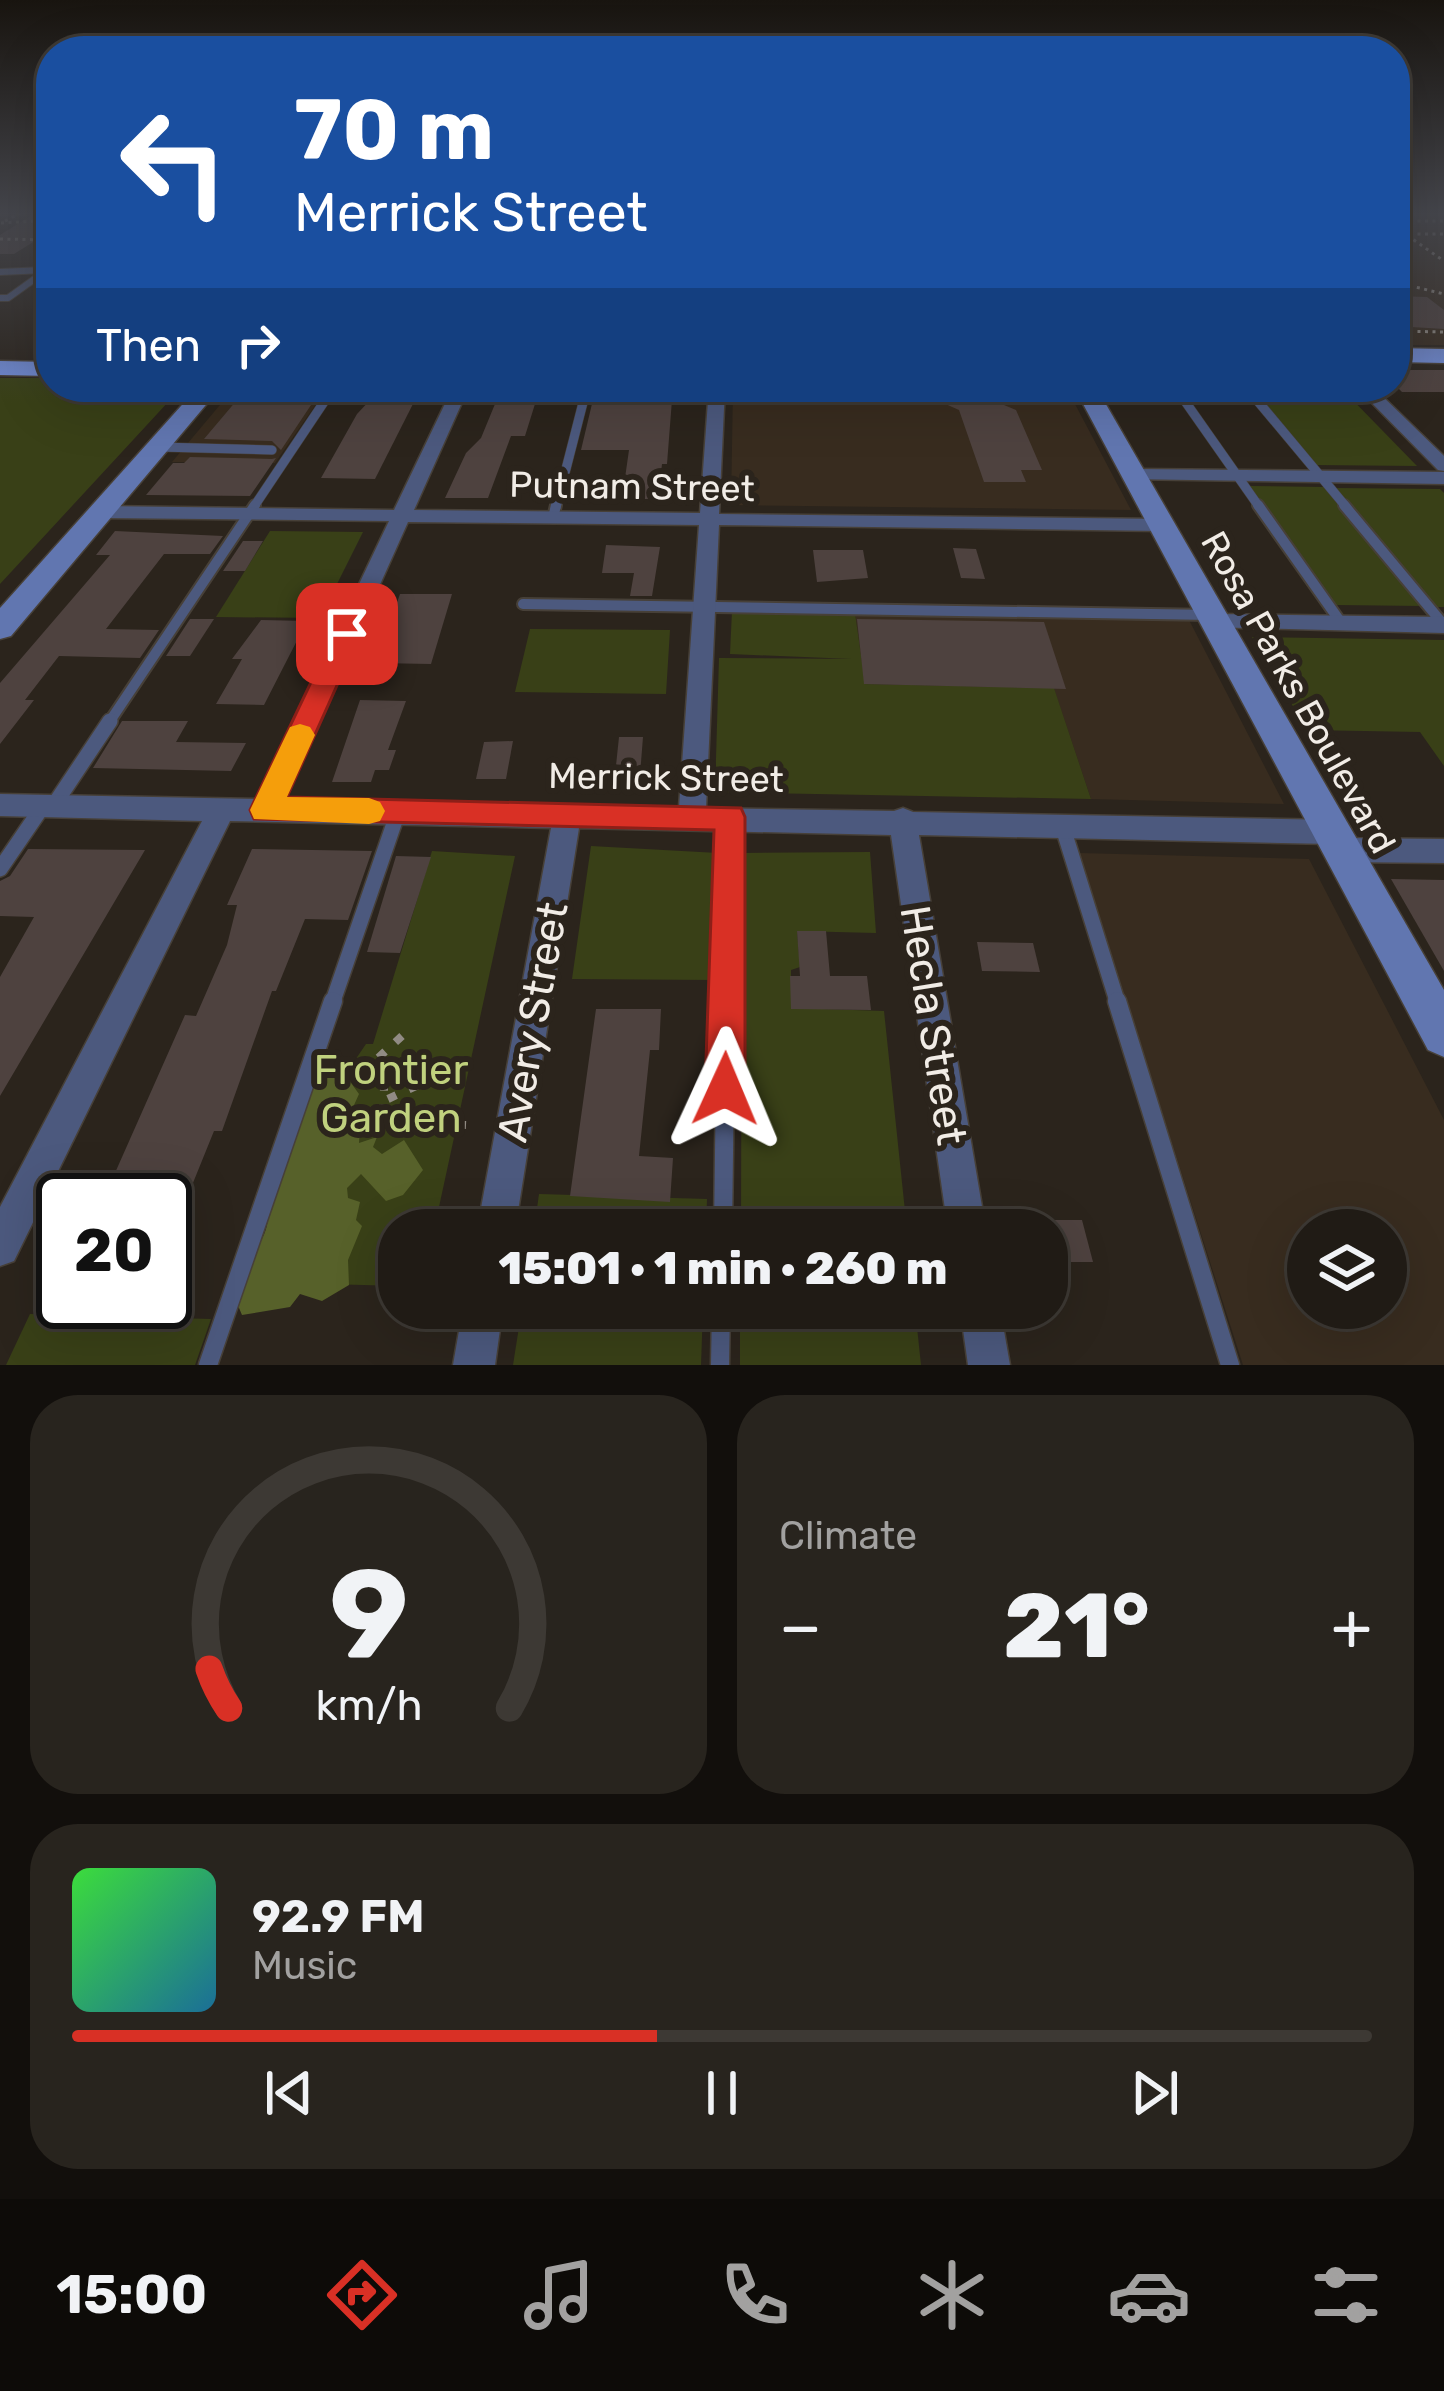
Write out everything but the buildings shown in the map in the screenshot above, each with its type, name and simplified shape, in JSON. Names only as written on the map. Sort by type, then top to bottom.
[{"type":"main road","points":[[0,344],[36,344]]},
{"type":"main road","points":[[1410,355],[1444,356]]},
{"type":"main road","points":[[0,366],[36,366]]},
{"type":"street","points":[[0,628],[197,402]]},
{"type":"street","points":[[266,810],[454,402]]},
{"type":"street","points":[[692,817],[716,402]]},
{"type":"street","name":"Rosa Parks Boulevard","points":[[1093,402],[1444,1034]]},
{"type":"street","points":[[1379,402],[1444,466]]},
{"type":"street","points":[[1134,475],[1444,478]]},
{"type":"street","name":"Putnam Street","points":[[101,512],[1162,525]]},
{"type":"street","points":[[1214,619],[1444,625]]},
{"type":"street","name":"Merrick Street","points":[[0,805],[1061,823],[1444,851]]},
{"type":"street","points":[[0,1247],[222,809]]},
{"type":"street","name":"Avery Street","points":[[500,1209],[567,815]]},
{"type":"street","name":"Hecla Street","points":[[903,820],[965,1209]]},
{"type":"street","points":[[473,1365],[479,1329]]},
{"type":"street","points":[[983,1329],[989,1365]]},
{"type":"lane","points":[[0,298],[8,298],[36,277]]},
{"type":"lane","points":[[0,869],[324,402]]},
{"type":"lane","points":[[553,518],[583,402]]},
{"type":"lane","points":[[1186,402],[1342,624]]},
{"type":"lane","points":[[1258,402],[1444,625]]},
{"type":"lane","points":[[158,447],[272,449]]},
{"type":"lane","points":[[523,604],[1214,619]]},
{"type":"lane","points":[[208,1365],[398,812]]},
{"type":"lane","points":[[723,1209],[730,817]]},
{"type":"lane","points":[[1061,823],[1230,1365]]},
{"type":"lane","points":[[720,1365],[721,1329]]},
{"type":"path","points":[[1410,286],[1444,294]]},
{"type":"path","points":[[1410,332],[1444,332]]},
{"type":"path","points":[[402,1036],[367,1069],[382,1085],[386,1100],[382,1121],[466,1125]]},
{"type":"path","points":[[382,1085],[400,1069]]},
{"type":"path","points":[[386,1100],[427,1081]]},
{"type":"shaded area","points":[[1410,276],[1444,276],[1444,345],[1410,345]]},
{"type":"shaded area","points":[[222,402],[318,402],[275,463],[172,462]]},
{"type":"shaded area","points":[[733,402],[1074,402],[1131,510],[731,505]]},
{"type":"shaded area","points":[[855,613],[1189,620],[1284,804],[1091,799],[1054,689],[864,684]]},
{"type":"shaded area","points":[[1079,853],[1309,859],[1444,1120],[1444,1365],[1243,1365]]},
{"type":"green space","points":[[0,378],[36,378],[36,402],[168,402],[0,584]]},
{"type":"green space","points":[[1261,402],[1355,402],[1417,466],[1313,465]]},
{"type":"green space","points":[[1250,486],[1324,487],[1422,606],[1336,605]]},
{"type":"green space","points":[[1335,488],[1440,489],[1444,493],[1444,607],[1435,607]]},
{"type":"green space","points":[[270,531],[363,532],[320,618],[216,617]]},
{"type":"green space","points":[[732,611],[855,613],[865,684],[1054,688],[1091,799],[715,792],[719,658],[852,659],[730,654]]},
{"type":"green space","points":[[530,629],[670,630],[666,694],[515,692]]},
{"type":"green space","points":[[1252,637],[1444,640],[1444,766],[1420,732],[1307,730]]},
{"type":"green space","points":[[591,846],[718,853],[715,980],[572,979]]},
{"type":"green space","name":"Frontier Garden","points":[[432,851],[515,856],[439,1209],[378,1209],[378,1285],[255,1282],[324,1063],[351,1066],[366,1044],[373,1044]]},
{"type":"green space","points":[[870,852],[876,933],[797,931],[800,967],[791,970],[791,1008],[884,1011],[905,1209],[741,1209],[742,853]]},
{"type":"green space","points":[[324,1063],[341,1069],[359,1094],[350,1114],[360,1128],[359,1143],[377,1137],[373,1147],[382,1154],[404,1140],[423,1170],[403,1195],[386,1201],[361,1174],[347,1188],[348,1198],[360,1202],[356,1220],[362,1226],[348,1260],[349,1285],[322,1301],[300,1294],[290,1307],[242,1315],[231,1289],[262,1239],[267,1207],[318,1066]]},
{"type":"green space","points":[[539,1194],[707,1199],[707,1209],[537,1209]]},
{"type":"green space","points":[[30,1314],[36,1314],[36,1329],[192,1329],[192,1318],[211,1319],[195,1365],[6,1365]]},
{"type":"green space","points":[[519,1329],[702,1329],[701,1365],[513,1365]]},
{"type":"green space","points":[[740,1329],[917,1329],[921,1365],[740,1365]]},
{"type":"slow traffic","points":[[300,735],[266,810],[369,811]]},
{"type":"route","points":[[347,634],[266,810],[730,817],[725,1089]]}]
